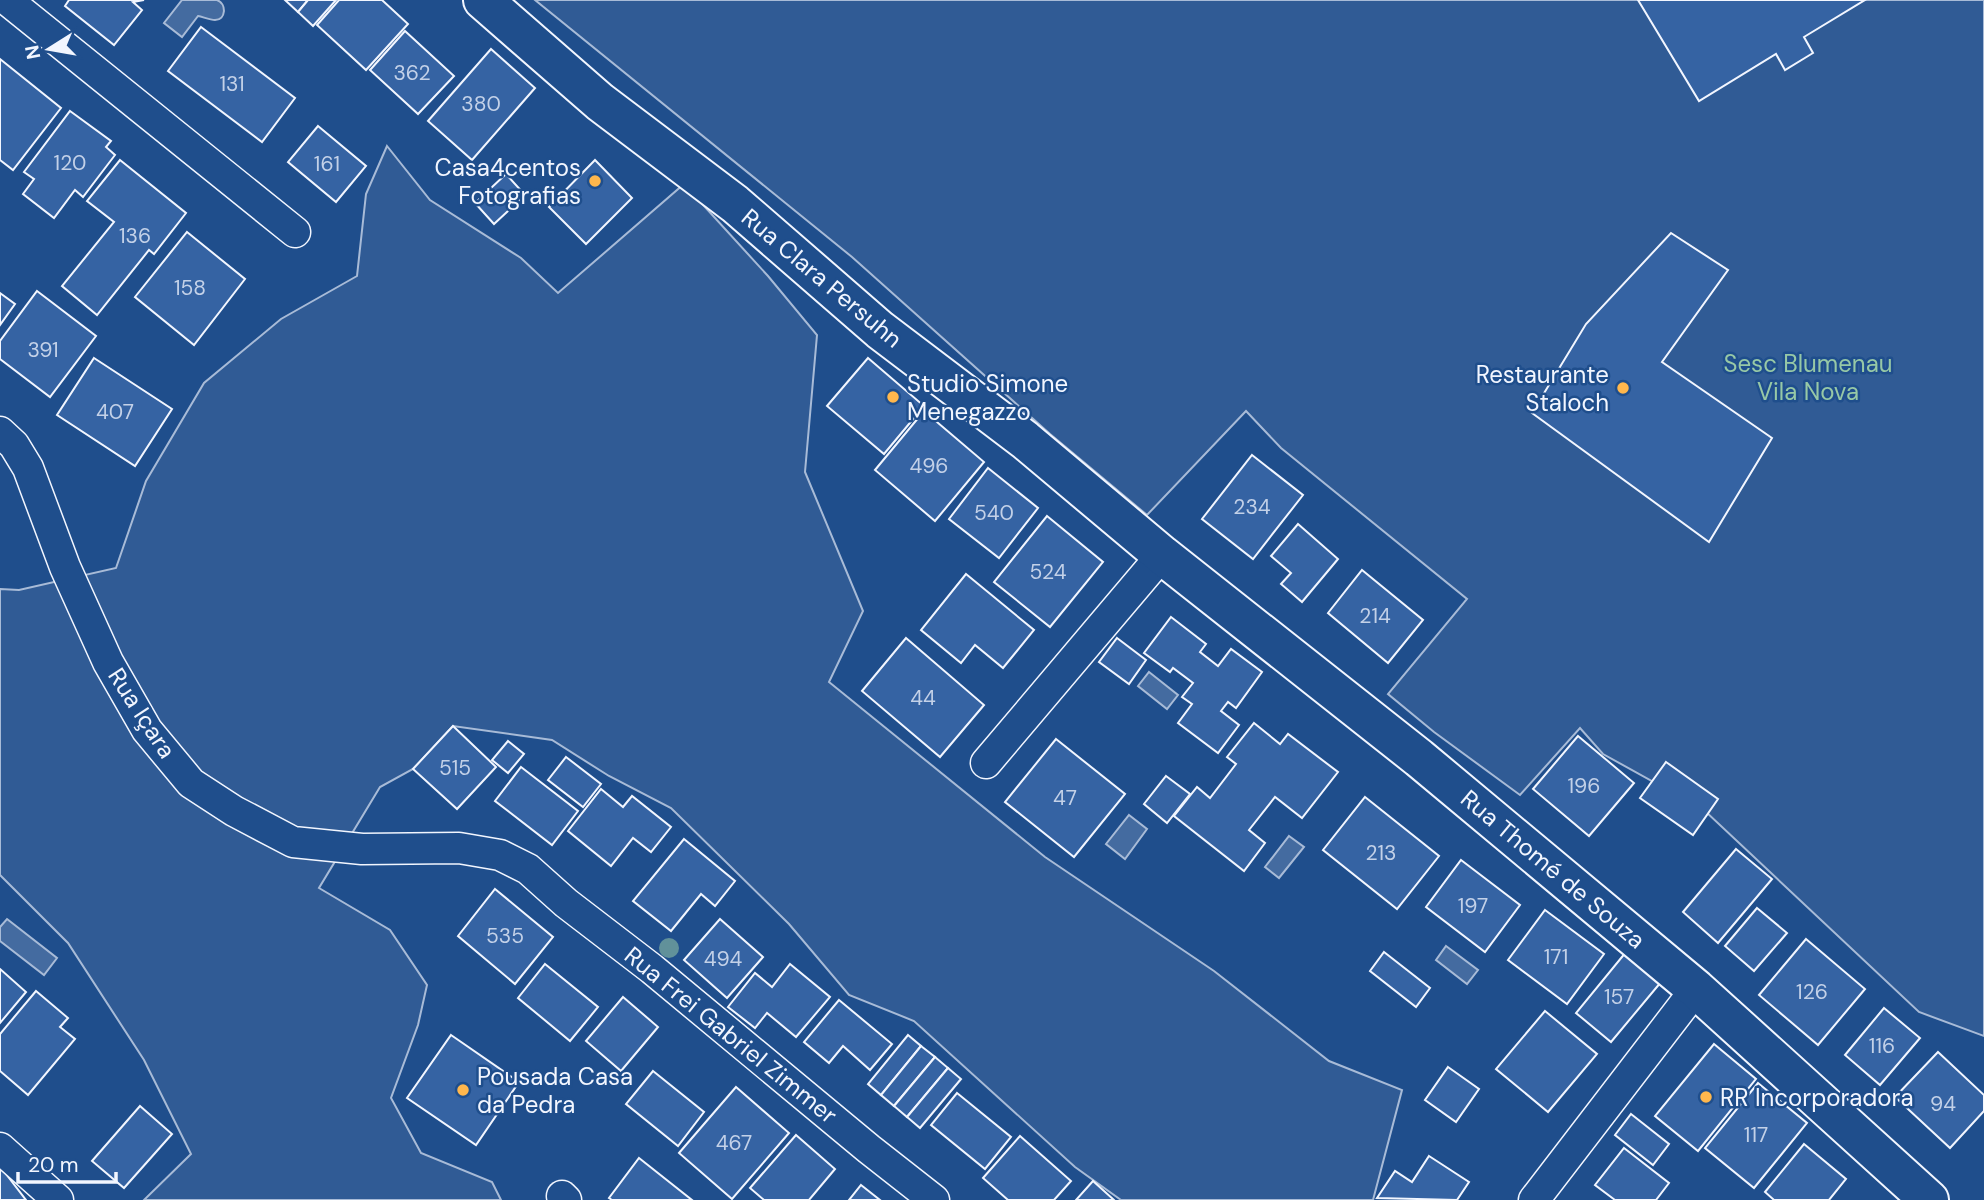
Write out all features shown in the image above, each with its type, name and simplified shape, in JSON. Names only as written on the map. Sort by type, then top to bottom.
[{"type":"street","points":[[7,0],[295,232]]},
{"type":"street","name":"Rua Clara Persuhn","points":[[483,0],[600,102],[735,204],[880,330],[1026,440],[1162,555]]},
{"type":"street","name":"Rua Içara","points":[[0,432],[14,445],[28,468],[65,567],[108,662],[147,730],[191,783],[233,811],[293,842],[362,849],[459,848],[500,855],[528,869]]},
{"type":"street","points":[[986,763],[1162,555]]},
{"type":"street","name":"Rua Thomé de Souza","points":[[1162,555],[1419,758],[1696,989],[1929,1200]]},
{"type":"street","name":"Rua Frei Gabriel Zimmer","points":[[528,869],[934,1200]]},
{"type":"street","points":[[1534,1200],[1696,989]]},
{"type":"street","points":[[0,1148],[58,1200]]},
{"type":"shaded area","points":[[182,0],[217,0],[224,8],[223,15],[215,20],[198,16],[182,37],[164,23]]},
{"type":"shaded area","points":[[535,0],[1984,0],[1984,1036],[1919,1012],[1704,810],[1603,754],[1580,728],[1520,795],[1434,732],[1388,694],[1467,599],[1281,448],[1246,411],[1147,515],[1050,434],[852,257]]},
{"type":"shaded area","points":[[387,146],[430,200],[521,258],[558,293],[684,184],[768,276],[817,335],[805,472],[863,611],[829,682],[1045,857],[1214,971],[1329,1061],[1402,1090],[1373,1200],[1121,1200],[1075,1167],[914,1021],[849,995],[789,924],[671,808],[609,776],[552,740],[453,726],[413,769],[380,787],[319,888],[390,930],[427,985],[418,1025],[391,1098],[421,1153],[492,1182],[501,1200],[144,1200],[191,1154],[144,1060],[68,943],[0,875],[0,589],[19,590],[116,568],[146,481],[204,383],[281,319],[357,276],[366,194]]},
{"type":"shaded area","points":[[1149,672],[1178,695],[1167,709],[1138,686]]},
{"type":"shaded area","points":[[1129,815],[1147,829],[1125,859],[1106,844]]},
{"type":"shaded area","points":[[1289,836],[1304,847],[1279,878],[1265,867]]},
{"type":"shaded area","points":[[7,919],[57,958],[44,975],[0,941],[0,927]]},
{"type":"shaded area","points":[[1446,946],[1478,970],[1467,984],[1436,960]]},
{"type":"building","points":[[69,0],[144,0],[133,2],[142,10],[114,45],[65,6]]},
{"type":"building","points":[[285,0],[308,0],[298,12]]},
{"type":"building","points":[[308,0],[336,0],[313,26],[298,12]]},
{"type":"building","points":[[339,0],[382,0],[408,24],[366,70],[317,25]]},
{"type":"building","points":[[1638,0],[1865,0],[1804,37],[1813,53],[1785,70],[1776,54],[1699,101]]},
{"type":"building","points":[[201,27],[295,98],[262,142],[168,71]]},
{"type":"building","points":[[405,31],[454,76],[418,114],[370,70]]},
{"type":"building","points":[[491,49],[535,88],[472,160],[428,121]]},
{"type":"building","points":[[0,59],[61,108],[13,170],[0,160]]},
{"type":"building","points":[[70,111],[111,141],[106,147],[115,155],[83,197],[75,190],[54,218],[23,194],[34,179],[24,172]]},
{"type":"building","points":[[318,126],[366,166],[336,202],[288,162]]},
{"type":"building","points":[[120,160],[186,213],[154,254],[149,250],[97,315],[62,286],[114,222],[87,201]]},
{"type":"building","points":[[595,160],[632,198],[586,244],[549,207]]},
{"type":"building","points":[[506,174],[525,195],[494,224],[475,203]]},
{"type":"building","points":[[187,232],[245,279],[194,345],[135,297]]},
{"type":"building","name":"Restaurante Staloch","points":[[1671,233],[1728,270],[1662,362],[1772,438],[1709,542],[1532,413],[1586,324]]},
{"type":"building","points":[[37,291],[96,336],[50,397],[0,359],[0,341]]},
{"type":"building","points":[[0,293],[15,304],[0,325]]},
{"type":"building","points":[[94,358],[172,409],[135,466],[57,415]]},
{"type":"building","points":[[868,358],[924,406],[884,454],[827,406]]},
{"type":"building","points":[[924,411],[984,462],[935,521],[875,470]]},
{"type":"building","points":[[1252,455],[1303,495],[1253,559],[1202,519]]},
{"type":"building","points":[[988,468],[1038,508],[999,558],[949,519]]},
{"type":"building","points":[[1047,516],[1103,562],[1050,627],[994,582]]},
{"type":"building","points":[[1298,524],[1338,559],[1302,602],[1281,584],[1291,573],[1271,556]]},
{"type":"building","points":[[1362,570],[1423,620],[1388,663],[1328,613]]},
{"type":"building","points":[[966,574],[1034,630],[1003,668],[975,645],[961,663],[921,630]]},
{"type":"building","points":[[1171,617],[1206,644],[1200,652],[1218,666],[1231,649],[1262,672],[1236,708],[1228,702],[1221,711],[1239,725],[1218,753],[1178,723],[1192,704],[1182,697],[1193,683],[1173,668],[1170,672],[1144,653]]},
{"type":"building","points":[[906,638],[984,705],[940,757],[862,691]]},
{"type":"building","points":[[1117,638],[1146,660],[1129,684],[1099,662]]},
{"type":"building","points":[[1254,723],[1280,744],[1288,734],[1338,772],[1302,818],[1275,797],[1249,830],[1265,843],[1244,871],[1174,816],[1197,787],[1210,798],[1236,764],[1227,757]]},
{"type":"building","points":[[453,726],[496,767],[457,809],[413,769]]},
{"type":"building","points":[[1578,736],[1634,783],[1589,836],[1533,789]]},
{"type":"building","points":[[1056,739],[1125,794],[1074,857],[1005,802]]},
{"type":"building","points":[[508,741],[524,754],[508,773],[492,760]]},
{"type":"building","points":[[566,757],[601,784],[583,807],[548,780]]},
{"type":"building","points":[[1666,762],[1718,799],[1693,835],[1640,798]]},
{"type":"building","points":[[521,767],[578,811],[552,845],[495,801]]},
{"type":"building","points":[[1166,776],[1190,794],[1167,823],[1144,804]]},
{"type":"building","points":[[601,789],[623,807],[632,796],[671,827],[651,852],[633,838],[611,866],[568,831]]},
{"type":"building","points":[[1365,797],[1439,856],[1397,909],[1323,850]]},
{"type":"building","points":[[684,839],[735,881],[715,906],[701,894],[671,931],[633,901]]},
{"type":"building","points":[[1736,849],[1772,879],[1718,943],[1683,912]]},
{"type":"building","points":[[1461,860],[1520,905],[1485,952],[1426,907]]},
{"type":"building","points":[[495,889],[553,937],[515,984],[458,936]]},
{"type":"building","points":[[1757,908],[1787,933],[1754,971],[1725,946]]},
{"type":"building","points":[[1545,910],[1604,954],[1567,1004],[1508,960]]},
{"type":"building","points":[[720,919],[763,957],[727,998],[684,960]]},
{"type":"building","points":[[1806,939],[1865,989],[1818,1045],[1759,995]]},
{"type":"building","points":[[1384,952],[1430,988],[1416,1007],[1370,971]]},
{"type":"building","points":[[1626,952],[1661,982],[1611,1042],[1576,1013]]},
{"type":"building","points":[[545,964],[598,1007],[570,1041],[518,998]]},
{"type":"building","points":[[790,964],[830,997],[796,1037],[767,1013],[755,1028],[728,1007],[755,973],[772,987]]},
{"type":"building","points":[[0,969],[26,992],[0,1023]]},
{"type":"building","points":[[36,991],[68,1018],[60,1027],[75,1039],[28,1095],[0,1071],[0,1034]]},
{"type":"building","points":[[623,997],[658,1027],[621,1071],[586,1041]]},
{"type":"building","points":[[839,1000],[892,1044],[870,1070],[843,1046],[829,1063],[804,1042]]},
{"type":"building","points":[[1884,1008],[1920,1038],[1880,1085],[1845,1055]]},
{"type":"building","points":[[1545,1011],[1597,1054],[1548,1112],[1496,1069]]},
{"type":"building","name":"Pousada Casa da Pedra","points":[[451,1035],[519,1082],[476,1145],[407,1098]]},
{"type":"building","points":[[908,1035],[921,1046],[881,1095],[868,1084]]},
{"type":"building","name":"RR Incorporadora","points":[[1714,1044],[1756,1079],[1698,1151],[1655,1116]]},
{"type":"building","points":[[921,1046],[935,1057],[894,1106],[881,1095]]},
{"type":"building","points":[[1938,1052],[1984,1095],[1984,1111],[1950,1148],[1895,1097]]},
{"type":"building","points":[[935,1057],[948,1068],[907,1117],[894,1106]]},
{"type":"building","points":[[1448,1067],[1479,1089],[1456,1122],[1425,1100]]},
{"type":"building","points":[[948,1068],[961,1079],[920,1128],[907,1117]]},
{"type":"building","points":[[653,1071],[704,1112],[678,1146],[626,1104]]},
{"type":"building","points":[[1758,1083],[1807,1123],[1754,1188],[1705,1148]]},
{"type":"building","points":[[736,1087],[789,1133],[732,1199],[679,1153]]},
{"type":"building","points":[[957,1093],[1011,1137],[985,1169],[931,1125]]},
{"type":"building","points":[[140,1106],[172,1134],[124,1188],[92,1161]]},
{"type":"building","points":[[1631,1114],[1669,1144],[1653,1165],[1615,1135]]},
{"type":"building","points":[[796,1135],[835,1169],[809,1200],[764,1200],[750,1188]]},
{"type":"building","points":[[1020,1136],[1071,1181],[1054,1200],[1008,1200],[983,1178]]},
{"type":"building","points":[[1804,1144],[1846,1179],[1829,1200],[1774,1200],[1765,1192]]},
{"type":"building","points":[[1624,1148],[1669,1183],[1656,1200],[1615,1200],[1595,1185]]},
{"type":"building","points":[[1429,1156],[1469,1182],[1457,1200],[1377,1198],[1395,1171],[1412,1182]]},
{"type":"building","points":[[639,1158],[692,1200],[609,1198]]},
{"type":"building","points":[[0,1166],[26,1200],[0,1200]]},
{"type":"building","points":[[1093,1181],[1114,1200],[1076,1200]]},
{"type":"building","points":[[861,1185],[880,1200],[849,1200]]},
{"type":"place","name":"Casa4centos Fotografias","points":[[595,181]]},
{"type":"place","name":"Restaurante Staloch","points":[[1623,388]]},
{"type":"place","name":"Studio Simone Menegazzo","points":[[893,397]]},
{"type":"place","name":"Pousada Casa da Pedra","points":[[463,1090]]},
{"type":"place","name":"RR Incorporadora","points":[[1706,1097]]},
{"type":"park label","name":"Sesc Blumenau Vila Nova","points":[[1808,377]]}]
